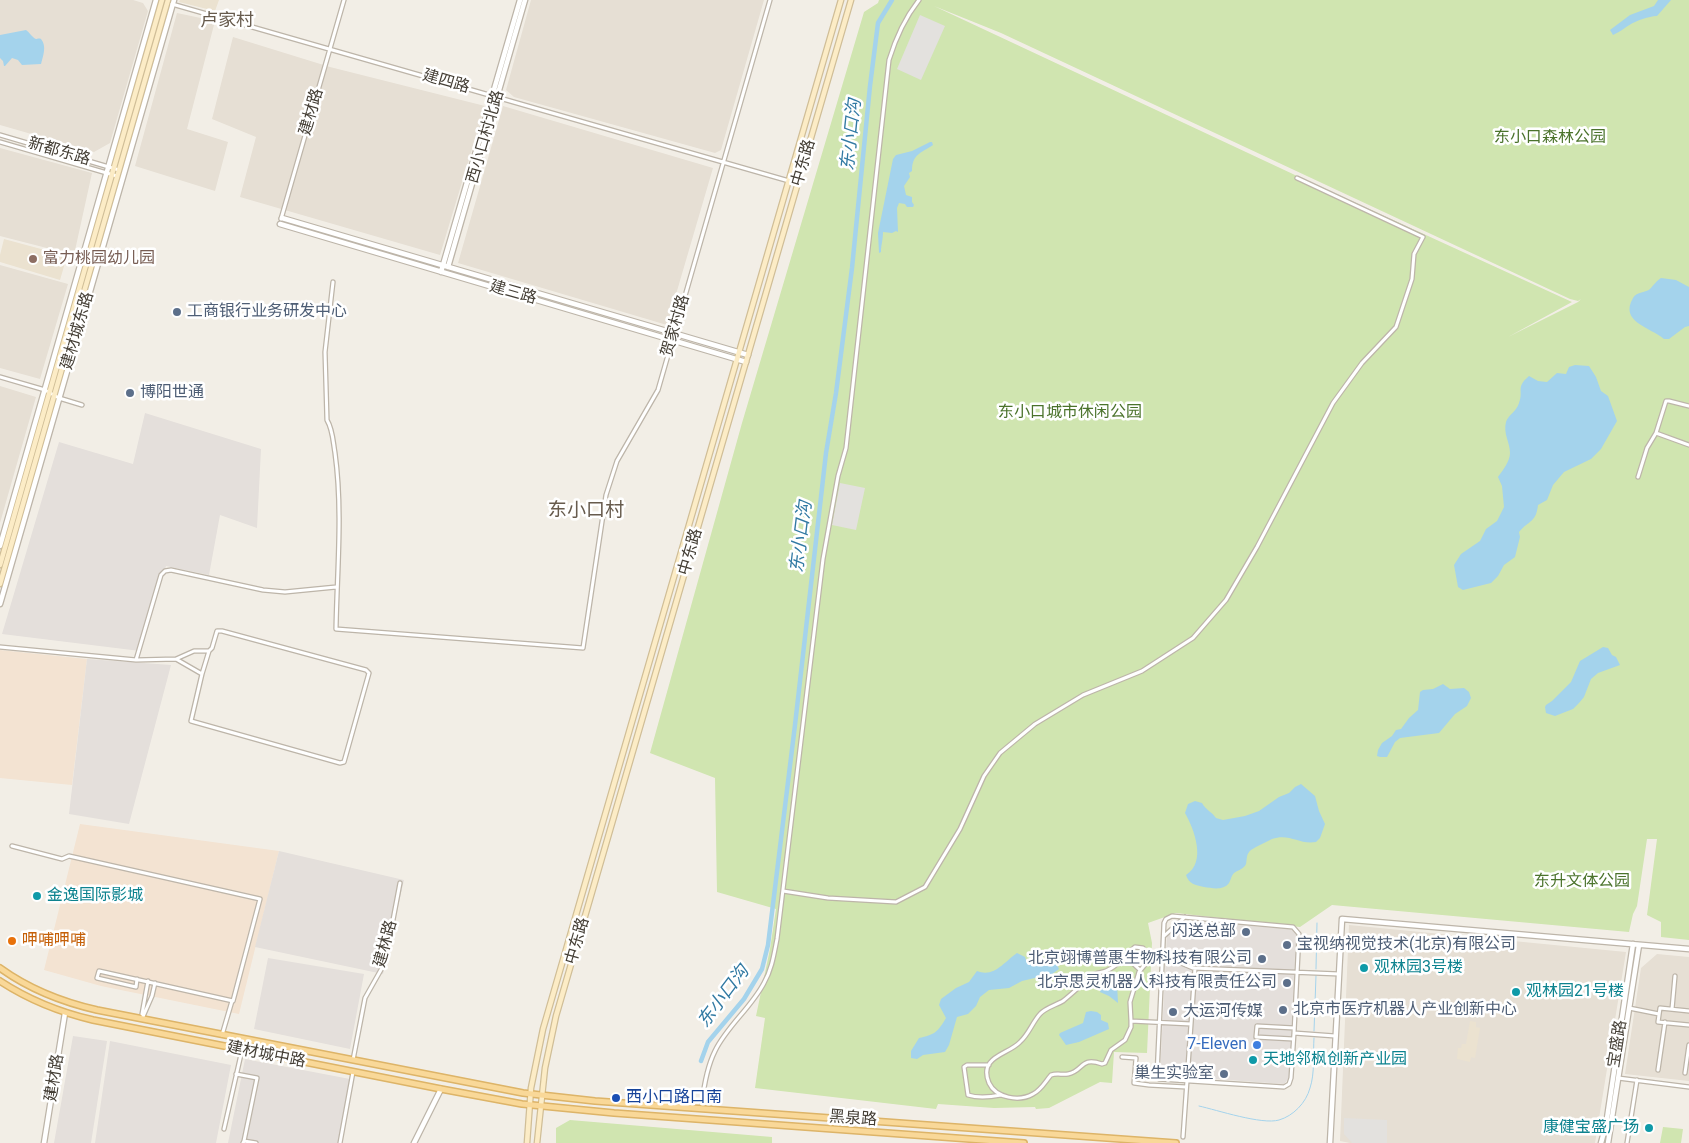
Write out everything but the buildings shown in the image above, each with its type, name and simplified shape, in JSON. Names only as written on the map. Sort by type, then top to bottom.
[{"type":"main road","name":"中东路","points":[[527,1143],[530,1094],[546,1019],[841,0]]},
{"type":"main road","name":"中东路","points":[[537,1143],[547,1052],[556,1016],[851,0]]},
{"type":"main road","name":"建材城东路","points":[[0,565],[114,168],[165,1]]},
{"type":"main road","name":"建材城东路","points":[[0,584],[50,392]]},
{"type":"main road","name":"建材城中路","points":[[0,968],[30,987],[68,1002],[97,1010],[530,1094]]},
{"type":"main road","name":"建材城中路","points":[[0,981],[39,1003],[65,1013],[109,1024],[441,1090],[540,1106]]},
{"type":"main road","points":[[230,1048],[233,1048],[236,1044],[236,1040],[232,1037]]},
{"type":"main road","points":[[248,1051],[244,1045],[250,1041]]},
{"type":"main road","name":"黑泉路","points":[[530,1094],[680,1107],[1176,1143]]},
{"type":"main road","name":"黑泉路","points":[[540,1106],[1024,1143]]},
{"type":"street","name":"建材路","points":[[280,224],[344,0]]},
{"type":"street","name":"西小口村北路","points":[[495,96],[520,0]]},
{"type":"street","name":"西小口村北路","points":[[443,273],[525,0]]},
{"type":"street","name":"贺家村路","points":[[336,586],[336,629],[583,648],[606,495],[617,461],[658,390],[770,0]]},
{"type":"street","points":[[702,1102],[705,1078],[715,1050],[736,1021],[751,1005],[765,982],[772,964],[777,939],[823,559],[838,476],[846,448],[890,60],[896,38],[904,21],[919,0]]},
{"type":"street","name":"建四路","points":[[165,1],[789,181]]},
{"type":"street","name":"建材城东路","points":[[0,546],[50,392],[114,168],[165,1]]},
{"type":"street","name":"建材城东路","points":[[0,604],[59,398],[165,1]]},
{"type":"street","name":"新都东路","points":[[0,135],[114,168]]},
{"type":"street","name":"新都东路","points":[[0,142],[112,175]]},
{"type":"street","points":[[783,890],[828,898],[896,902],[925,887],[960,829],[984,776],[1000,753],[1035,724],[1083,695],[1142,671],[1193,638],[1226,600],[1274,516],[1333,403],[1362,363],[1396,327],[1412,279],[1414,254],[1423,237],[1297,178]]},
{"type":"street","name":"建三路","points":[[282,218],[748,355]]},
{"type":"street","name":"建三路","points":[[280,224],[746,362]]},
{"type":"street","points":[[136,660],[161,575],[165,571],[171,570],[263,590],[286,592],[336,586],[339,509],[336,463],[331,428],[327,420],[324,352],[333,282]]},
{"type":"street","points":[[0,377],[50,392],[59,398],[82,405]]},
{"type":"street","points":[[1638,478],[1647,448],[1656,433],[1666,401],[1689,406]]},
{"type":"street","points":[[1656,433],[1689,445]]},
{"type":"street","points":[[216,631],[222,631],[366,670],[369,673],[344,762],[340,764],[191,721],[202,674],[216,631]]},
{"type":"street","points":[[0,647],[136,660],[176,659],[194,652],[209,651]]},
{"type":"street","points":[[176,659],[202,674]]},
{"type":"street","points":[[12,846],[62,859],[69,856],[260,899],[222,1035]]},
{"type":"street","name":"建林路","points":[[353,1061],[365,998],[386,957],[400,883]]},
{"type":"street","points":[[1172,916],[1185,917],[1293,927],[1299,934],[1291,1078],[1287,1086],[1159,1079],[1157,1075],[1164,923],[1166,918],[1172,916]]},
{"type":"street","points":[[1163,936],[1185,917]]},
{"type":"street","points":[[1330,1143],[1342,920],[1689,949]]},
{"type":"street","name":"宝盛路","points":[[1608,1143],[1629,1008],[1636,945]]},
{"type":"street","name":"宝盛路","points":[[1601,1143],[1606,1125],[1636,945]]},
{"type":"street","points":[[1138,946],[1147,954],[1147,962],[1140,970],[1130,1002],[1131,1021],[1128,1036],[1122,1043],[1111,1050],[1104,1063],[1093,1061],[1065,1075],[1051,1075],[1033,1095],[1016,1097],[997,1093],[988,1082],[989,1065],[996,1056],[1019,1044],[1041,1012],[1063,1000],[1094,974],[1106,971],[1124,960],[1134,948],[1138,946]]},
{"type":"street","points":[[1137,954],[1162,955],[1195,968],[1339,974]]},
{"type":"street","points":[[1126,957],[1140,970]]},
{"type":"street","points":[[1183,1137],[1195,968]]},
{"type":"street","points":[[138,979],[136,987],[97,978],[99,971],[148,981],[232,1001]]},
{"type":"street","points":[[1672,1009],[1675,976]]},
{"type":"street","points":[[141,1019],[148,981]]},
{"type":"street","points":[[141,1019],[152,996],[155,983]]},
{"type":"street","points":[[1629,1008],[1659,1014]]},
{"type":"street","points":[[1689,1011],[1660,1008],[1658,1022],[1689,1025]]},
{"type":"street","name":"建材路","points":[[44,1143],[65,1013]]},
{"type":"street","points":[[1131,1021],[1191,1024]]},
{"type":"street","points":[[1658,1070],[1665,1022]]},
{"type":"street","points":[[1294,1038],[1256,1037],[1257,1026],[1336,1036]]},
{"type":"street","points":[[1685,1073],[1689,1045]]},
{"type":"street","points":[[224,1129],[242,1050]]},
{"type":"street","points":[[1122,1056],[1136,1058],[1134,1083],[1149,1086],[1186,1087]]},
{"type":"street","points":[[989,1065],[966,1065],[964,1067],[968,1094],[972,1096],[994,1097],[1002,1095]]},
{"type":"street","points":[[340,1143],[353,1072]]},
{"type":"street","points":[[236,1074],[257,1078],[243,1142],[256,1143]]},
{"type":"street","points":[[1618,1078],[1689,1087]]},
{"type":"street","points":[[1627,1143],[1637,1080]]},
{"type":"street","points":[[414,1143],[441,1090]]},
{"type":"shaded area","points":[[0,0],[133,0],[143,3],[148,11],[110,143],[94,152],[0,125]]},
{"type":"shaded area","points":[[180,0],[219,0],[215,11],[179,2]]},
{"type":"shaded area","points":[[531,0],[764,0],[721,150],[715,153],[514,97],[506,90]]},
{"type":"shaded area","points":[[177,13],[215,21],[187,129],[228,142],[215,191],[135,166]]},
{"type":"shaded area","points":[[920,15],[945,26],[921,80],[897,69]]},
{"type":"shaded area","points":[[233,37],[330,67],[485,106],[440,255],[240,197],[256,137],[212,119]]},
{"type":"shaded area","points":[[503,106],[713,168],[667,325],[458,263]]},
{"type":"shaded area","points":[[0,148],[92,173],[74,255],[0,236]]},
{"type":"shaded area","name":"富力桃园幼儿园","points":[[4,239],[67,256],[60,280],[0,262]]},
{"type":"shaded area","points":[[0,265],[68,284],[40,379],[0,368]]},
{"type":"shaded area","points":[[0,386],[36,397],[0,523]]},
{"type":"shaded area","points":[[145,413],[261,449],[257,528],[220,515],[209,575],[166,566],[140,651],[2,634],[59,442],[133,464]]},
{"type":"shaded area","points":[[840,483],[865,488],[856,530],[832,525]]},
{"type":"shaded area","points":[[0,650],[87,659],[72,785],[0,778]]},
{"type":"shaded area","points":[[87,659],[171,665],[129,824],[69,814]]},
{"type":"shaded area","points":[[80,824],[279,851],[239,1014],[101,986],[44,970]]},
{"type":"shaded area","points":[[279,851],[404,880],[383,974],[255,947]]},
{"type":"shaded area","points":[[1184,921],[1292,929],[1296,934],[1289,1078],[1284,1084],[1160,1075],[1167,934]]},
{"type":"shaded area","points":[[1349,925],[1626,952],[1595,1143],[1350,1143],[1340,1141]]},
{"type":"shaded area","points":[[1657,954],[1689,957],[1689,1081],[1625,1074],[1641,968]]},
{"type":"shaded area","points":[[268,958],[364,974],[350,1049],[254,1029]]},
{"type":"shaded area","points":[[1470,1021],[1476,1022],[1476,1027],[1480,1028],[1475,1058],[1471,1057],[1470,1062],[1457,1059],[1458,1048],[1461,1048],[1462,1044],[1466,1044]]},
{"type":"shaded area","points":[[73,1036],[107,1041],[91,1143],[54,1143]]},
{"type":"shaded area","points":[[110,1041],[231,1065],[216,1143],[95,1143]]},
{"type":"shaded area","points":[[245,1059],[350,1079],[339,1143],[228,1143]]},
{"type":"shaded area","points":[[1344,1118],[1387,1120],[1387,1143],[1352,1143],[1344,1134]]},
{"type":"green space","points":[[879,0],[1689,0],[1689,940],[1661,937],[1661,922],[1647,915],[1657,839],[1647,839],[1637,906],[1629,932],[1332,905],[1300,927],[1176,913],[1148,923],[1152,943],[1147,1053],[1114,1052],[1112,1083],[1100,1082],[1049,1108],[1036,1109],[1035,1107],[994,1108],[938,1104],[936,1109],[755,1088],[765,1018],[756,1016],[776,909],[717,892],[715,778],[650,753],[742,423],[864,12],[878,3]],"holes":[[[934,6],[1001,33],[1570,299],[1578,301],[1581,299],[1578,302],[1508,337],[1572,302]]]},
{"type":"green space","points":[[570,1120],[772,1137],[772,1143],[556,1143],[556,1128]]},
{"type":"green space","points":[[1663,1127],[1683,1129],[1681,1143],[1660,1143]]},
{"type":"water","points":[[1658,0],[1671,0],[1657,16],[1636,21],[1613,35],[1610,30],[1630,15],[1654,6]]},
{"type":"water","points":[[26,30],[36,39],[41,39],[43,42],[44,51],[41,64],[22,65],[18,60],[12,58],[4,66],[0,58],[0,35]]},
{"type":"water","points":[[930,142],[933,145],[915,157],[912,171],[909,173],[910,177],[904,186],[906,195],[912,197],[914,205],[913,207],[907,207],[905,204],[899,203],[897,208],[898,232],[883,232],[881,252],[879,253],[878,233],[893,159],[896,155],[912,151]]},
{"type":"water","points":[[1661,278],[1676,280],[1689,287],[1689,326],[1669,339],[1664,339],[1638,323],[1630,313],[1633,298],[1639,293],[1648,290]]},
{"type":"water","points":[[1575,365],[1589,366],[1596,377],[1601,391],[1608,396],[1617,421],[1601,449],[1591,459],[1564,472],[1553,485],[1547,500],[1538,505],[1534,518],[1519,532],[1520,537],[1515,557],[1504,565],[1498,576],[1491,583],[1463,590],[1458,587],[1454,565],[1461,554],[1480,541],[1486,529],[1497,521],[1504,507],[1502,486],[1498,477],[1510,456],[1505,426],[1507,420],[1518,406],[1522,383],[1529,376],[1538,381],[1547,382],[1557,373],[1566,374],[1569,367]]},
{"type":"water","points":[[1603,647],[1608,648],[1620,665],[1598,673],[1591,679],[1584,697],[1573,709],[1555,716],[1546,713],[1546,705],[1571,682],[1580,661]]},
{"type":"water","points":[[1443,684],[1450,689],[1464,688],[1469,692],[1471,698],[1467,706],[1455,714],[1439,733],[1400,738],[1395,742],[1387,757],[1377,756],[1382,743],[1392,736],[1396,730],[1401,729],[1418,710],[1420,692]]},
{"type":"water","points":[[1301,784],[1315,796],[1325,824],[1320,838],[1316,842],[1304,842],[1284,837],[1272,839],[1249,852],[1245,866],[1232,875],[1227,886],[1224,887],[1204,887],[1195,885],[1189,880],[1186,875],[1196,862],[1197,845],[1185,813],[1188,804],[1195,801],[1202,803],[1216,818],[1223,820],[1259,811]]},
{"type":"water","points":[[1017,953],[1025,957],[1027,963],[1034,964],[1047,959],[1056,962],[1059,969],[1052,974],[1022,981],[1009,988],[989,990],[980,997],[976,1006],[968,1014],[957,1017],[949,1045],[945,1052],[923,1055],[917,1059],[911,1058],[911,1051],[919,1038],[935,1032],[941,1027],[946,1018],[939,1005],[941,999],[956,988],[969,982],[977,971],[983,973],[994,971]]},
{"type":"water","points":[[1118,974],[1120,976],[1117,983],[1118,1003],[1100,992],[1101,986]]},
{"type":"water","points":[[1091,1011],[1101,1015],[1101,1020],[1108,1023],[1109,1029],[1079,1042],[1066,1045],[1059,1035],[1060,1033],[1083,1023],[1086,1012]]},
{"type":"waterway","name":"东小口沟","points":[[701,1061],[708,1042],[744,999],[762,969],[768,945],[826,453],[836,393],[852,268],[878,23],[892,0]]},
{"type":"waterway","points":[[1316,969],[1317,923]]},
{"type":"waterway","points":[[1314,1031],[1316,976]]},
{"type":"waterway","points":[[1199,1106],[1262,1120],[1271,1121],[1284,1118],[1298,1108],[1308,1094],[1312,1082],[1314,1038]]},
{"type":"place","name":"富力桃园幼儿园","points":[[33,259]]},
{"type":"place","name":"工商银行业务研发中心","points":[[177,312]]},
{"type":"place","name":"博阳世通","points":[[130,393]]},
{"type":"place","name":"金逸国际影城","points":[[37,896]]},
{"type":"place","name":"闪送总部","points":[[1246,932]]},
{"type":"place","name":"呷哺呷哺","points":[[12,941]]},
{"type":"place","name":"宝视纳视觉技术(北京)有限公司","points":[[1287,945]]},
{"type":"place","name":"北京翊博普惠生物科技有限公司","points":[[1262,959]]},
{"type":"place","name":"观林园3号楼","points":[[1364,968]]},
{"type":"place","name":"北京思灵机器人科技有限责任公司","points":[[1287,983]]},
{"type":"place","name":"观林园21号楼","points":[[1516,992]]},
{"type":"place","name":"北京市医疗机器人产业创新中心","points":[[1283,1010]]},
{"type":"place","name":"大运河传媒","points":[[1173,1012]]},
{"type":"place","name":"7-Eleven","points":[[1257,1045]]},
{"type":"place","name":"天地邻枫创新产业园","points":[[1253,1060]]},
{"type":"place","name":"巢生实验室","points":[[1224,1074]]},
{"type":"place","name":"西小口路口南","points":[[616,1098]]},
{"type":"place","name":"康健宝盛广场","points":[[1649,1128]]},
{"type":"district","name":"卢家村","points":[[227,21]]},
{"type":"district","name":"东小口村","points":[[586,511]]},
{"type":"park label","name":"东小口森林公园","points":[[1550,138]]},
{"type":"park label","name":"东小口城市休闲公园","points":[[1070,413]]},
{"type":"park label","name":"东升文体公园","points":[[1582,882]]}]
